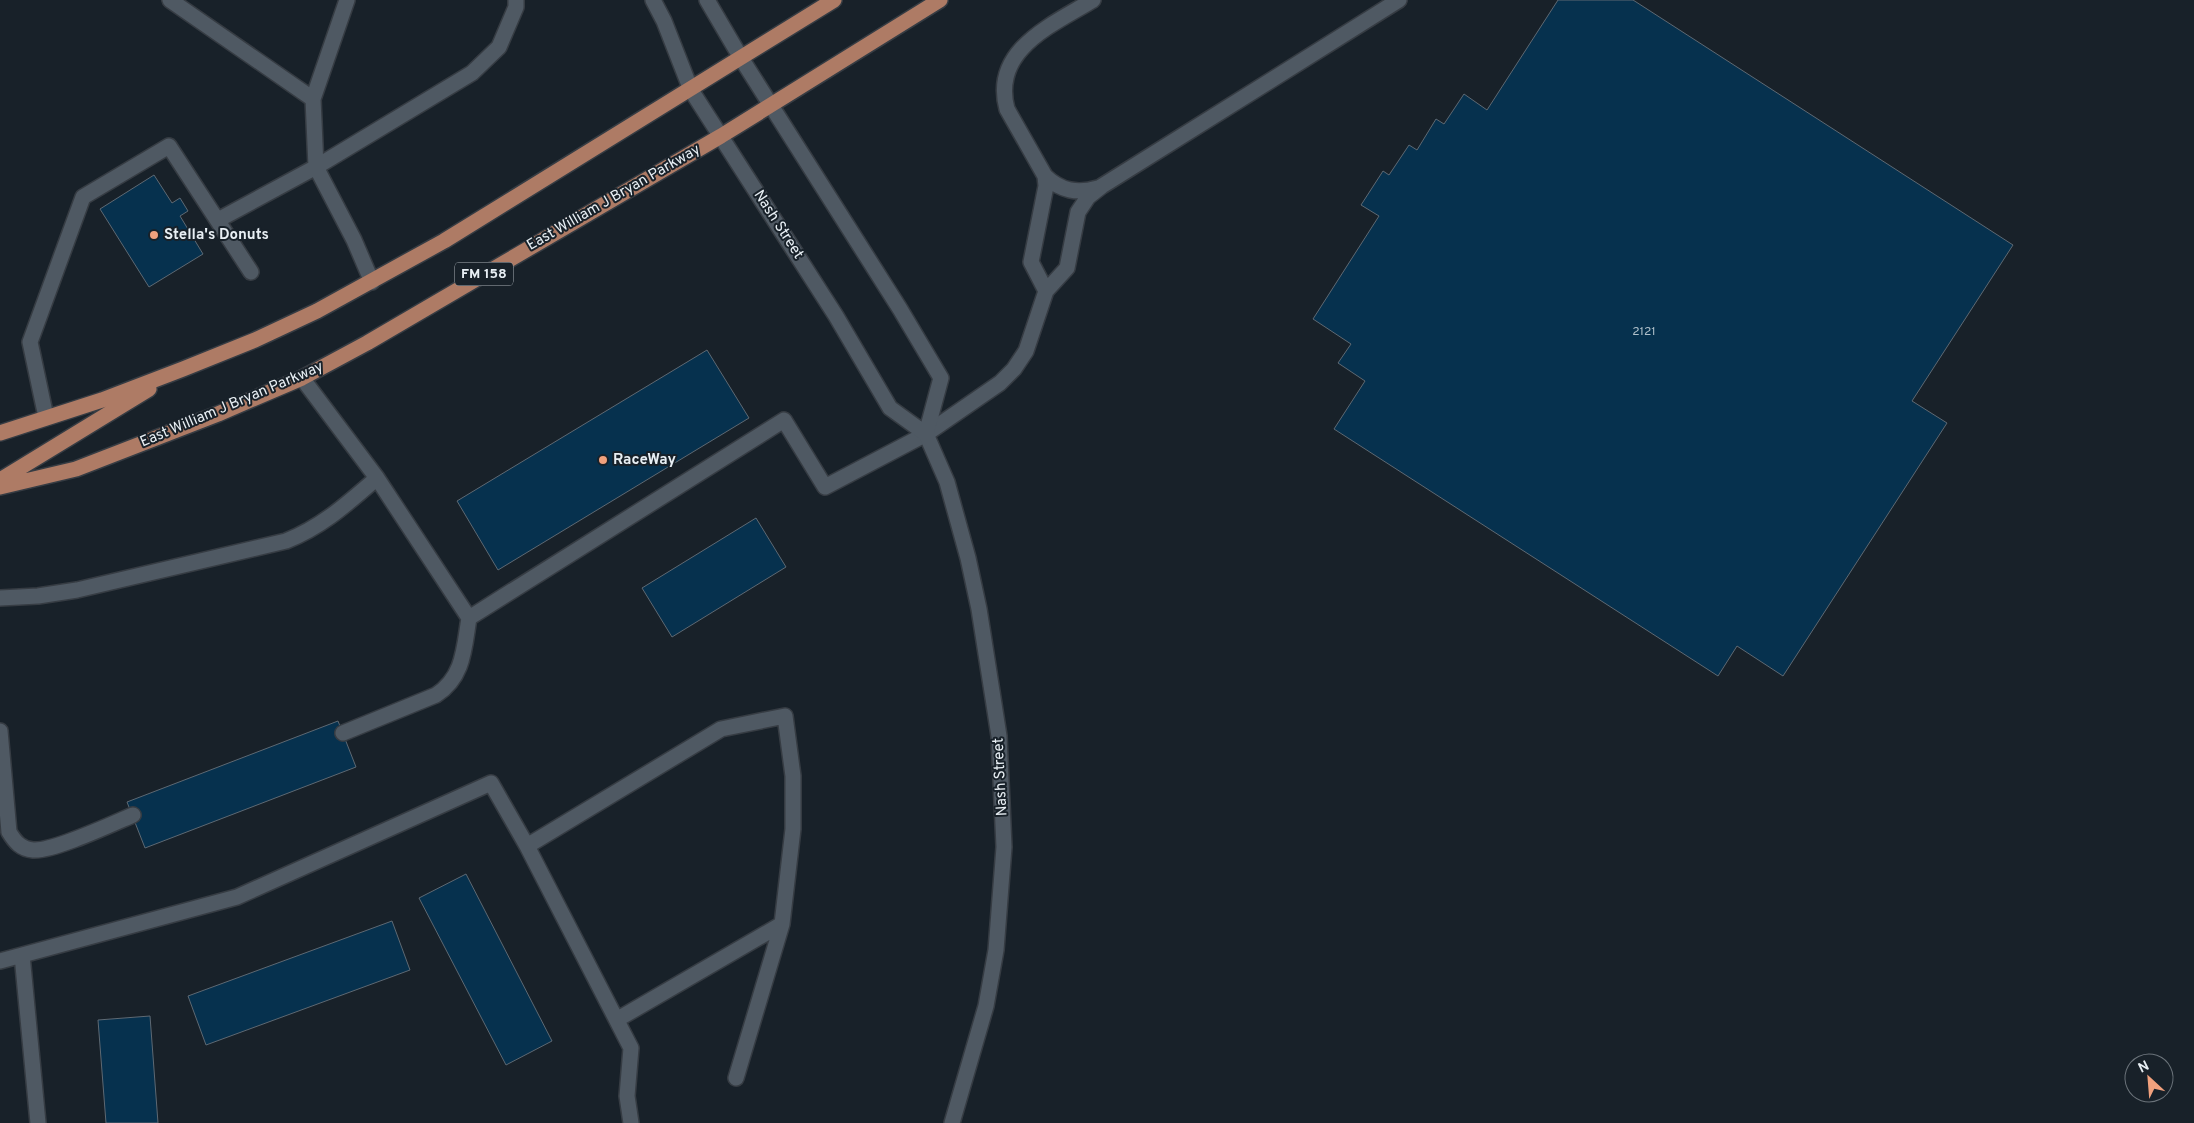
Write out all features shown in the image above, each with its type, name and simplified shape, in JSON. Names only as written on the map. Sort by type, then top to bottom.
[{"type":"main road","points":[[0,433],[102,400],[183,369],[263,336],[372,282],[444,241],[834,0]]},
{"type":"main road","name":"East William J Bryan Parkway","points":[[0,487],[76,469],[218,414],[302,378],[367,343],[721,136],[940,0]]},
{"type":"main road","points":[[0,480],[183,369]]},
{"type":"street","points":[[170,0],[313,99]]},
{"type":"street","points":[[347,0],[313,99],[316,167],[354,240],[372,282]]},
{"type":"street","points":[[218,220],[316,167],[472,73],[499,47],[516,8],[516,0]]},
{"type":"street","name":"Nash Street","points":[[652,0],[664,21],[691,90],[836,316],[890,408],[926,434],[947,482],[979,609],[999,736],[1004,846],[996,950],[980,1029],[952,1123]]},
{"type":"street","points":[[707,0],[900,308],[941,378],[926,434]]},
{"type":"street","points":[[1093,0],[1030,39],[1010,65],[1004,96],[1007,108],[1045,176],[1053,183],[1070,191],[1082,192],[1102,186]]},
{"type":"street","points":[[469,618],[784,420],[825,487],[926,434],[1000,383],[1014,369],[1026,351],[1046,291],[1067,268],[1078,212],[1088,198],[1102,186],[1400,0]]},
{"type":"street","points":[[46,417],[30,342],[83,197],[169,146],[250,272]]},
{"type":"street","points":[[1045,176],[1046,186],[1031,262],[1046,291]]},
{"type":"street","points":[[302,378],[376,478],[469,618],[462,665],[447,688],[436,695],[343,734]]},
{"type":"street","points":[[0,598],[38,596],[77,590],[286,541],[305,534],[336,513],[376,478]]},
{"type":"street","points":[[527,846],[721,730],[785,716],[793,776],[794,830],[782,924],[736,1078]]},
{"type":"street","points":[[0,731],[9,832],[15,842],[24,848],[45,850],[133,815]]},
{"type":"street","points":[[0,961],[237,897],[491,783],[527,846],[618,1019],[631,1048],[627,1096],[631,1123]]},
{"type":"street","points":[[618,1019],[782,924]]},
{"type":"street","points":[[22,955],[38,1123]]},
{"type":"building","points":[[1558,0],[1633,0],[2013,245],[1912,401],[1947,423],[1783,676],[1737,646],[1718,676],[1334,429],[1365,381],[1338,363],[1351,344],[1313,319],[1379,216],[1361,205],[1383,171],[1389,175],[1409,145],[1417,150],[1436,119],[1444,124],[1464,94],[1487,110]]},
{"type":"building","name":"Stella's Donuts","points":[[154,175],[172,203],[180,198],[188,211],[180,216],[203,254],[149,287],[100,209]]},
{"type":"building","name":"RaceWay","points":[[707,350],[749,418],[498,570],[457,501]]},
{"type":"building","points":[[756,518],[786,567],[672,637],[642,588]]},
{"type":"building","points":[[338,721],[356,767],[145,848],[127,802]]},
{"type":"building","points":[[466,874],[552,1041],[506,1065],[419,898]]},
{"type":"building","points":[[392,921],[410,970],[206,1045],[188,996]]},
{"type":"building","points":[[150,1016],[158,1123],[106,1123],[98,1020]]},
{"type":"place","name":"Stella's Donuts","points":[[154,235]]},
{"type":"place","name":"RaceWay","points":[[603,460]]}]
